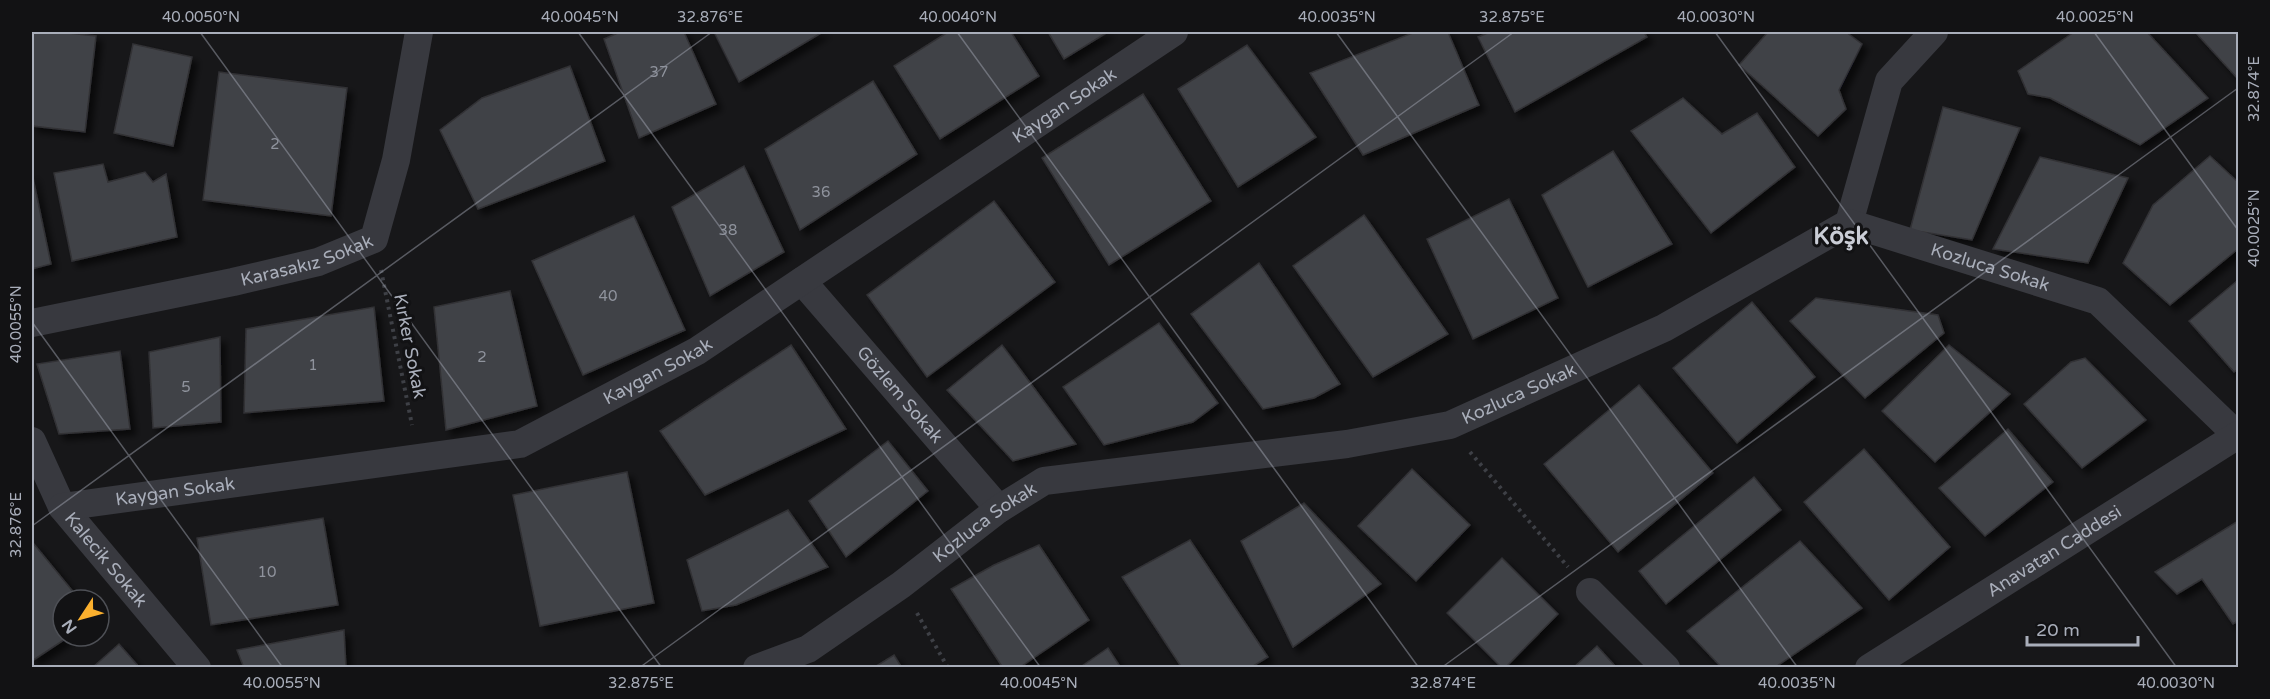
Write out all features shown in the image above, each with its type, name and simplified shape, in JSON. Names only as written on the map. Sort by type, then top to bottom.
[{"type":"street","name":"Karasakız Sokak","points":[[32,323],[233,282],[318,262],[374,239],[396,160],[419,32]]},
{"type":"street","name":"Kaygan Sokak","points":[[62,507],[520,444],[697,351],[1174,32]]},
{"type":"street","points":[[1849,223],[1889,81],[1934,32]]},
{"type":"street","name":"Kozluca Sokak","points":[[757,668],[808,649],[901,585],[999,509],[1044,481],[1347,444],[1450,424],[1664,328],[1849,223],[2098,301],[2238,436]]},
{"type":"street","name":"Gözlem Sokak","points":[[802,281],[999,509]]},
{"type":"street","name":"Anavatan Caddesi","points":[[1869,668],[2238,436]]},
{"type":"street","name":"Kalecik Sokak","points":[[32,441],[62,507],[197,668]]},
{"type":"street","points":[[1590,592],[1666,668]]},
{"type":"path","name":"Kırker Sokak","points":[[374,239],[418,458]]},
{"type":"path","points":[[1450,424],[1480,465],[1590,592]]},
{"type":"path","points":[[901,585],[948,668]]},
{"type":"building","points":[[32,32],[96,36],[85,132],[32,126]]},
{"type":"building","points":[[620,32],[684,32],[716,104],[639,138],[604,39]]},
{"type":"building","points":[[714,32],[823,32],[739,82]]},
{"type":"building","points":[[948,32],[1011,32],[1039,76],[940,139],[894,66]]},
{"type":"building","points":[[1048,32],[1108,32],[1064,59]]},
{"type":"building","points":[[1415,32],[1448,32],[1479,105],[1363,155],[1310,73]]},
{"type":"building","points":[[1490,32],[1644,32],[1647,37],[1515,112],[1478,37]]},
{"type":"building","points":[[1768,32],[1846,32],[1862,44],[1839,90],[1846,109],[1818,136],[1739,65]]},
{"type":"building","points":[[2074,32],[2147,32],[2208,98],[2140,145],[2050,98],[2028,94],[2018,71]]},
{"type":"building","points":[[2195,32],[2238,32],[2237,78]]},
{"type":"building","points":[[133,44],[192,57],[173,146],[114,133]]},
{"type":"building","points":[[1247,45],[1316,137],[1238,187],[1178,89]]},
{"type":"building","points":[[570,66],[605,161],[478,209],[440,130],[482,98]]},
{"type":"building","points":[[219,72],[347,88],[331,216],[203,200]]},
{"type":"building","points":[[873,81],[917,154],[800,230],[765,149]]},
{"type":"building","points":[[1143,94],[1211,201],[1109,265],[1042,158]]},
{"type":"building","points":[[1683,98],[1722,134],[1757,113],[1795,167],[1711,233],[1631,131]]},
{"type":"building","points":[[1943,107],[2020,128],[1972,240],[1910,230]]},
{"type":"building","points":[[1613,151],[1672,244],[1588,287],[1542,195]]},
{"type":"building","points":[[2210,156],[2238,182],[2238,249],[2170,305],[2123,263],[2153,205]]},
{"type":"building","points":[[2040,157],[2128,178],[2088,263],[1993,249]]},
{"type":"building","points":[[103,164],[108,182],[145,172],[153,182],[166,174],[177,237],[72,261],[54,173]]},
{"type":"building","points":[[744,166],[784,252],[710,296],[672,207]]},
{"type":"building","points":[[32,173],[51,264],[32,269]]},
{"type":"building","points":[[1509,199],[1558,298],[1473,339],[1427,239]]},
{"type":"building","points":[[994,201],[1055,282],[927,377],[867,295]]},
{"type":"building","points":[[1364,215],[1448,334],[1373,377],[1293,266]]},
{"type":"building","points":[[634,216],[685,330],[583,375],[532,261]]},
{"type":"building","points":[[1259,263],[1340,384],[1314,398],[1263,409],[1191,314]]},
{"type":"building","points":[[2238,280],[2238,369],[2234,372],[2189,321]]},
{"type":"building","points":[[510,291],[537,406],[446,430],[434,307]]},
{"type":"building","points":[[1816,298],[1938,315],[1944,333],[1865,398],[1790,321]]},
{"type":"building","points":[[1752,302],[1815,377],[1737,443],[1673,368]]},
{"type":"building","points":[[374,307],[384,401],[244,413],[246,329]]},
{"type":"building","points":[[1159,323],[1218,403],[1193,422],[1104,445],[1063,387]]},
{"type":"building","points":[[220,337],[221,422],[153,428],[149,352]]},
{"type":"building","points":[[791,345],[846,429],[705,495],[660,431]]},
{"type":"building","points":[[1002,345],[1076,444],[1013,461],[947,390]]},
{"type":"building","points":[[1949,345],[2010,394],[1935,462],[1882,411]]},
{"type":"building","points":[[120,351],[130,429],[59,434],[37,364]]},
{"type":"building","points":[[2085,358],[2146,420],[2082,468],[2024,404],[2071,362]]},
{"type":"building","points":[[1639,385],[1713,473],[1618,552],[1544,464]]},
{"type":"building","points":[[2008,429],[2053,482],[1985,536],[1939,488]]},
{"type":"building","points":[[888,441],[928,491],[846,557],[809,501]]},
{"type":"building","points":[[1864,449],[1950,547],[1889,600],[1804,502]]},
{"type":"building","points":[[1412,469],[1470,525],[1416,581],[1358,526]]},
{"type":"building","points":[[627,472],[654,603],[540,626],[513,495]]},
{"type":"building","points":[[1754,477],[1781,510],[1666,604],[1639,571]]},
{"type":"building","points":[[1304,503],[1381,584],[1293,647],[1241,541]]},
{"type":"building","points":[[788,510],[828,567],[736,605],[702,611],[687,560]]},
{"type":"building","points":[[323,518],[338,605],[211,625],[197,538]]},
{"type":"building","points":[[2238,521],[2238,621],[2233,624],[2202,579],[2177,594],[2155,572]]},
{"type":"building","points":[[1190,540],[1268,657],[1250,668],[1182,668],[1122,577]]},
{"type":"building","points":[[1800,541],[1862,608],[1774,668],[1722,668],[1687,631]]},
{"type":"building","points":[[34,544],[70,588],[51,588],[52,648],[32,661],[32,545]]},
{"type":"building","points":[[1039,545],[1089,620],[1019,668],[1003,668],[951,589],[994,565]]},
{"type":"building","points":[[1502,558],[1558,614],[1505,668],[1502,668],[1447,613]]},
{"type":"building","points":[[344,630],[346,668],[244,668],[237,650]]},
{"type":"building","points":[[119,644],[140,668],[92,668]]},
{"type":"building","points":[[1597,646],[1617,668],[1573,668]]},
{"type":"building","points":[[1108,648],[1121,668],[1079,668]]},
{"type":"building","points":[[894,655],[902,668],[873,668]]},
{"type":"district","name":"Köşk","points":[[1841,236]]}]
